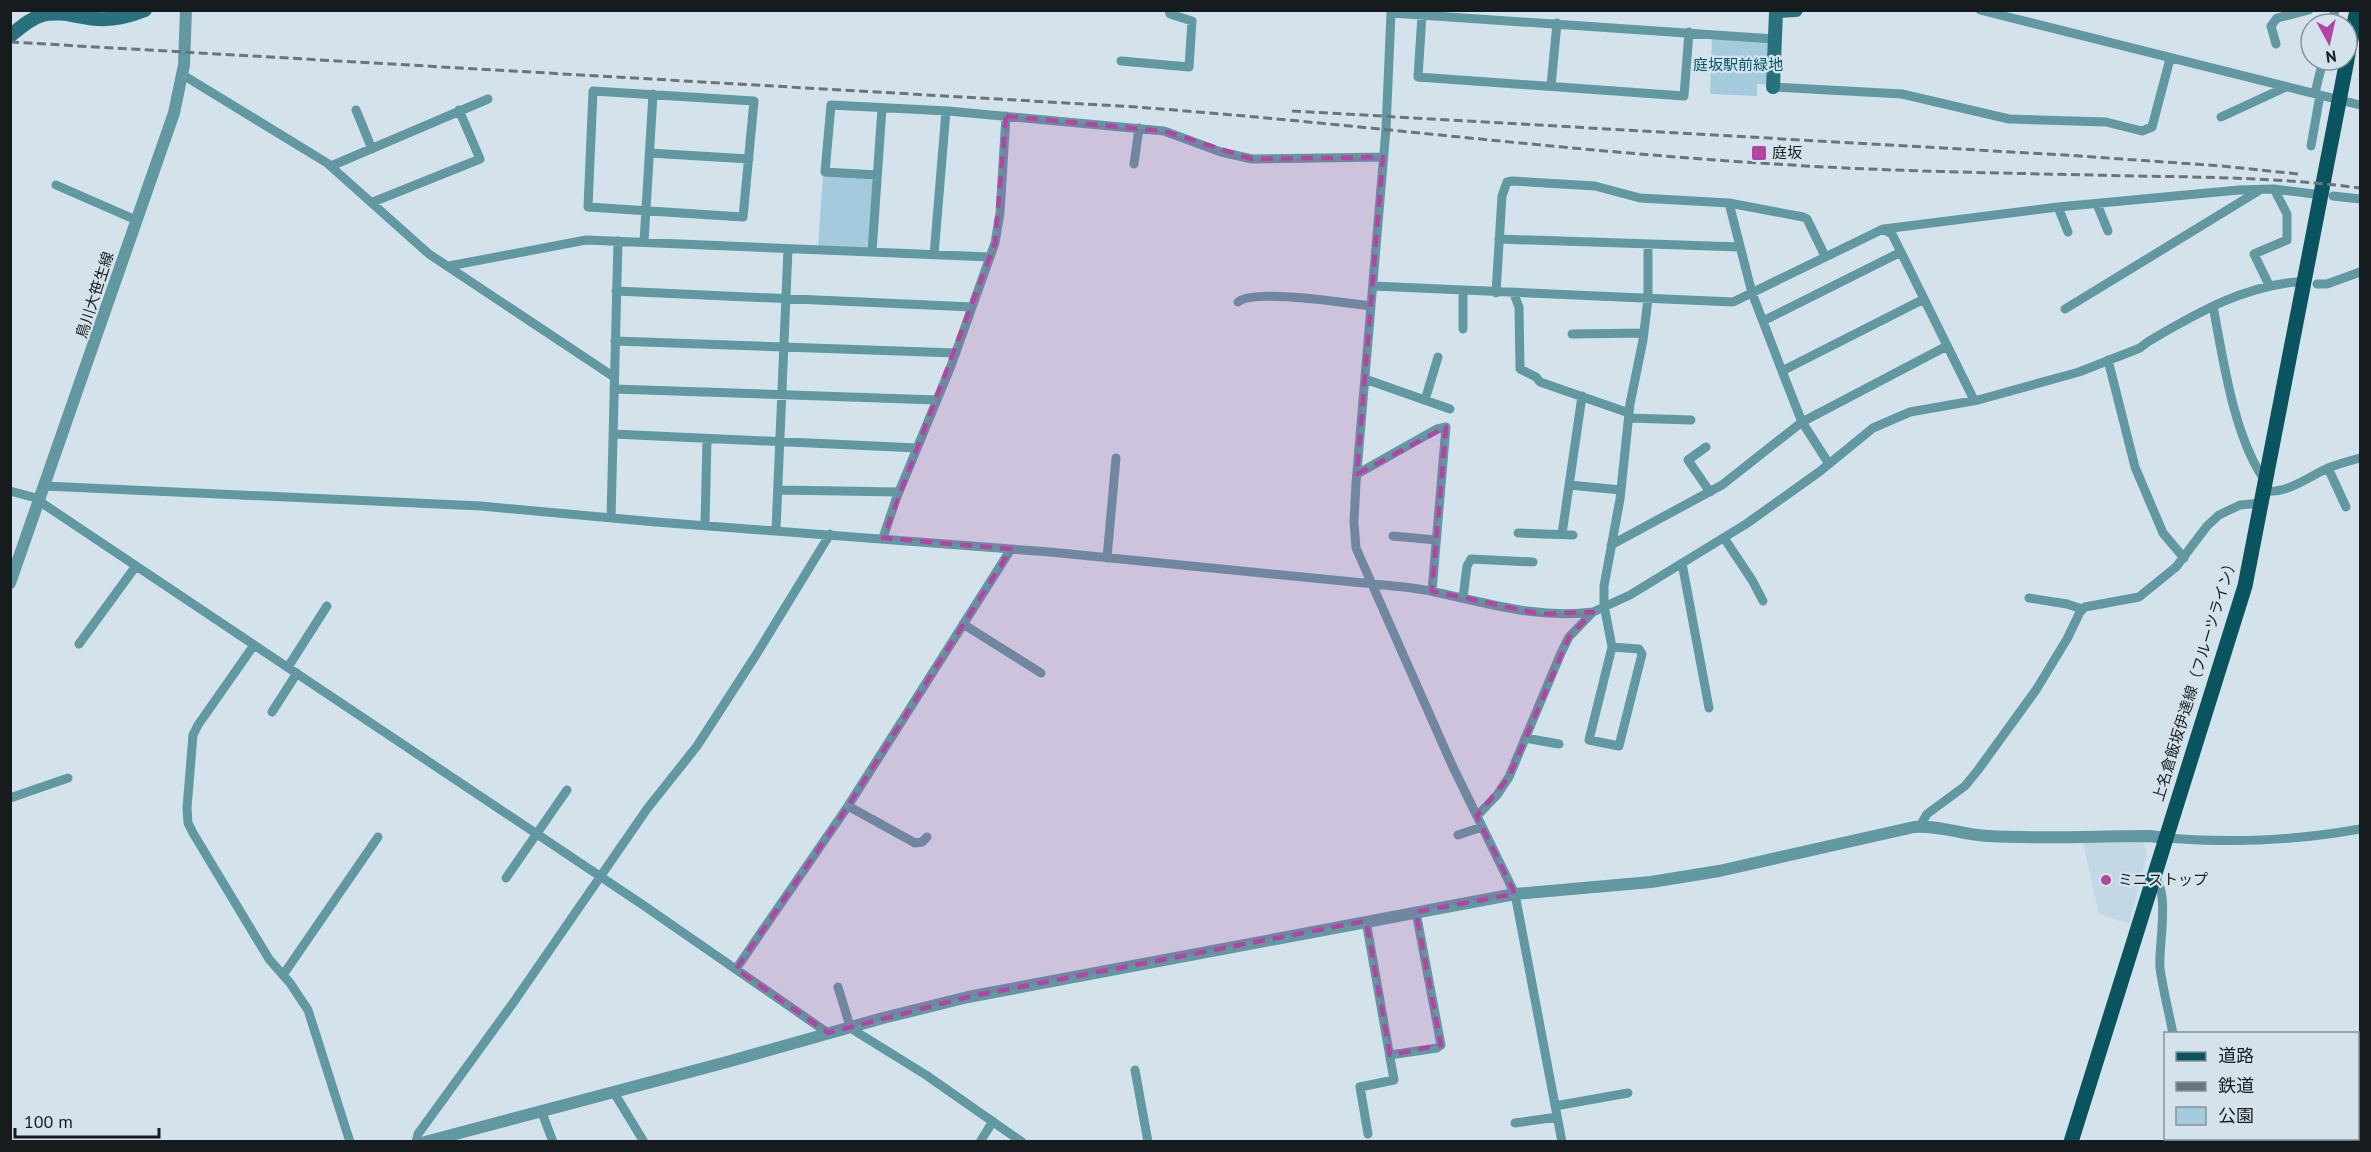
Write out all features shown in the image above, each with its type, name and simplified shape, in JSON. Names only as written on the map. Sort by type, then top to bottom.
[{"type":"main road","points":[[10,36],[28,21],[41,15],[69,13],[100,19],[123,17],[145,10]]},
{"type":"main road","points":[[1773,87],[1775,11],[1796,10]]},
{"type":"main road","name":"上名倉飯坂伊達線（フルーツライン）","points":[[2071,1142],[2245,586],[2323,194],[2325,170],[2344,72]]},
{"type":"street","name":"鳥川大笹生線","points":[[10,583],[174,113],[183,75],[186,10]]},
{"type":"street","points":[[1121,61],[1189,67],[1192,21],[1170,14],[1169,10]]},
{"type":"street","points":[[1980,10],[2361,105]]},
{"type":"street","points":[[2276,44],[2271,26],[2277,18],[2309,10]]},
{"type":"street","points":[[1562,1142],[1515,894],[1482,827],[1356,548],[1354,522],[1357,474],[1383,157],[1391,12],[1774,39]]},
{"type":"street","points":[[1422,15],[1418,77],[1684,96],[1689,32]]},
{"type":"street","points":[[1551,86],[1557,23]]},
{"type":"street","points":[[1773,87],[1902,94],[2009,119],[2106,122],[2142,131],[2152,127],[2170,59]]},
{"type":"street","points":[[2311,146],[2321,72]]},
{"type":"street","points":[[183,75],[331,166],[429,254],[614,377]]},
{"type":"street","points":[[2221,117],[2286,87]]},
{"type":"street","points":[[593,91],[653,94],[754,100],[743,217],[588,207],[593,91]]},
{"type":"street","points":[[644,242],[653,94]]},
{"type":"street","points":[[331,166],[488,99]]},
{"type":"street","points":[[877,175],[825,172],[831,105],[946,111],[1164,131],[1221,152],[1252,159],[1383,157]]},
{"type":"street","points":[[872,252],[882,108]]},
{"type":"street","points":[[356,110],[372,149]]},
{"type":"street","points":[[373,202],[480,159],[459,110]]},
{"type":"street","points":[[934,255],[946,111]]},
{"type":"street","points":[[883,538],[899,492],[956,353],[995,243],[1000,213],[1006,116]]},
{"type":"street","points":[[1134,164],[1139,128]]},
{"type":"street","points":[[650,153],[748,159]]},
{"type":"street","points":[[1496,293],[1503,192],[1507,182],[1512,181],[1595,186],[1640,198],[1729,203],[1803,217],[1807,219],[1825,256]]},
{"type":"street","points":[[56,185],[136,220]]},
{"type":"street","points":[[1372,286],[1733,302],[1883,229],[2058,207],[2262,189],[2361,199]]},
{"type":"street","points":[[2066,309],[2262,189]]},
{"type":"street","points":[[2269,285],[2254,254],[2287,240],[2287,214],[2274,189]]},
{"type":"street","points":[[1729,203],[1752,293],[1802,422],[1829,464]]},
{"type":"street","points":[[2097,204],[2108,231]]},
{"type":"street","points":[[2058,207],[2068,232]]},
{"type":"street","points":[[1883,229],[1892,234],[1974,400]]},
{"type":"street","points":[[1499,239],[1740,248]]},
{"type":"street","points":[[449,266],[575,241],[990,257]]},
{"type":"street","points":[[611,518],[618,241]]},
{"type":"street","points":[[1612,647],[1639,649],[1642,654],[1619,746],[1589,740],[1612,647],[1604,605],[1604,586],[1621,490],[1629,416],[1644,333],[1648,299],[1648,244]]},
{"type":"street","points":[[776,530],[788,249]]},
{"type":"street","points":[[1763,321],[1901,252]]},
{"type":"street","points":[[2317,284],[2327,284],[2361,272]]},
{"type":"street","points":[[1477,816],[1503,786],[1569,637],[1593,612],[1630,594],[1724,538],[1765,511],[1880,424],[1910,412],[1974,400],[2079,372],[2140,348],[2149,340],[2213,306],[2269,285],[2296,282]]},
{"type":"street","points":[[616,291],[972,307]]},
{"type":"street","points":[[1463,291],[1463,329]]},
{"type":"street","points":[[1514,294],[1519,307],[1520,369],[1536,377],[1540,382],[1582,396],[1629,416],[1691,420]]},
{"type":"street","points":[[1238,302],[1246,297],[1266,295],[1371,306]]},
{"type":"street","points":[[1782,371],[1924,299]]},
{"type":"street","points":[[2213,306],[2231,396],[2264,492]]},
{"type":"street","points":[[1572,334],[1644,333]]},
{"type":"street","points":[[615,341],[956,353]]},
{"type":"street","points":[[1611,545],[1710,492],[1740,472],[1802,422],[1947,346]]},
{"type":"street","points":[[1425,400],[1438,357]]},
{"type":"street","points":[[2108,360],[2132,459],[2163,533],[2184,558]]},
{"type":"street","points":[[1365,379],[1450,409]]},
{"type":"street","points":[[614,389],[937,400]]},
{"type":"street","points":[[1562,534],[1582,396]]},
{"type":"street","points":[[1357,474],[1437,429],[1446,427],[1432,591]]},
{"type":"street","points":[[613,434],[917,447]]},
{"type":"street","points":[[705,525],[707,439]]},
{"type":"street","points":[[1706,447],[1688,460],[1710,492]]},
{"type":"street","points":[[1107,558],[1116,458]]},
{"type":"street","points":[[2029,598],[2067,604],[2082,609],[2097,604],[2139,597],[2184,558],[2207,526],[2225,510],[2264,492],[2294,485],[2328,468],[2361,458]]},
{"type":"street","points":[[2328,468],[2346,507]]},
{"type":"street","points":[[1569,485],[1621,490]]},
{"type":"street","points":[[45,486],[481,506],[883,538],[1372,584],[1432,591],[1541,614],[1563,615],[1593,612]]},
{"type":"street","points":[[778,490],[899,492]]},
{"type":"street","points":[[10,491],[40,500],[601,876],[828,1033]]},
{"type":"street","points":[[1518,533],[1573,535]]},
{"type":"street","points":[[416,1142],[417,1134],[513,1003],[647,809],[697,746],[830,534]]},
{"type":"street","points":[[1393,536],[1436,540]]},
{"type":"street","points":[[1724,538],[1752,580],[1763,602]]},
{"type":"street","points":[[736,969],[848,806],[1011,549]]},
{"type":"street","points":[[1463,598],[1467,566],[1472,559],[1533,562]]},
{"type":"street","points":[[1682,563],[1709,708]]},
{"type":"street","points":[[79,644],[136,566]]},
{"type":"street","points":[[288,667],[327,606]]},
{"type":"street","points":[[1920,826],[1927,814],[1965,786],[1978,770],[2041,682],[2082,609]]},
{"type":"street","points":[[963,624],[1041,673]]},
{"type":"street","points":[[254,645],[195,729],[191,746],[186,808],[193,834],[269,959],[304,1002],[350,1142]]},
{"type":"street","points":[[272,712],[297,673]]},
{"type":"street","points":[[1525,738],[1559,744]]},
{"type":"street","points":[[10,798],[68,777]]},
{"type":"street","points":[[506,878],[567,790]]},
{"type":"street","points":[[848,806],[915,843],[922,842],[927,837]]},
{"type":"street","points":[[424,1142],[968,997],[1515,894],[1651,882],[1707,873],[1920,826],[1938,827],[1979,836],[2018,838],[2165,838],[2238,842],[2330,835],[2361,829]]},
{"type":"street","points":[[1458,834],[1482,827]]},
{"type":"street","points":[[283,975],[378,837]]},
{"type":"street","points":[[2153,877],[2160,884],[2163,899],[2160,967],[2174,1032]]},
{"type":"street","points":[[1390,1055],[1437,1048],[1441,1045],[1416,912]]},
{"type":"street","points":[[1366,921],[1394,1080],[1360,1087],[1368,1134]]},
{"type":"street","points":[[838,987],[852,1028],[1022,1142]]},
{"type":"street","points":[[1135,1070],[1149,1142]]},
{"type":"street","points":[[613,1091],[644,1142]]},
{"type":"street","points":[[1555,1106],[1628,1093]]},
{"type":"street","points":[[541,1110],[553,1142]]},
{"type":"street","points":[[1515,1123],[1557,1117]]},
{"type":"street","points":[[980,1142],[993,1121]]},
{"type":"highlighted area","points":[[1006,116],[1164,131],[1252,159],[1383,157],[1357,474],[1446,427],[1432,591],[1541,614],[1593,612],[1569,637],[1509,777],[1477,816],[1515,894],[1416,912],[1441,1045],[1390,1055],[1366,921],[968,997],[828,1033],[736,969],[848,806],[1011,549],[883,538],[995,243]]},
{"type":"shaded area","points":[[2143,842],[2147,854],[2129,924],[2099,914],[2083,843]]},
{"type":"green space","name":"庭坂駅前緑地","points":[[1712,37],[1772,41],[1771,85],[1757,84],[1757,96],[1710,94]]},
{"type":"green space","points":[[823,175],[874,177],[869,249],[818,247]]},
{"type":"railway","points":[[10,42],[1136,107],[1615,152],[1820,167],[2246,179],[2360,188]]},
{"type":"railway","points":[[1292,111],[2065,155],[2298,174]]},
{"type":"place","name":"庭坂","points":[[1759,153]]},
{"type":"place","name":"ミニストップ","points":[[2106,880]]}]
